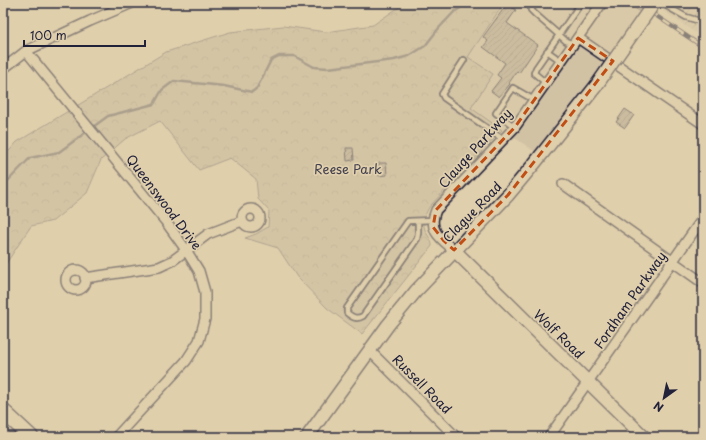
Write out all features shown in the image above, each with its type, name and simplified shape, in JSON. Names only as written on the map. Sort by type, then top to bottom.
[{"type":"main road","name":"Clague Road","points":[[307,437],[388,325],[416,291],[516,184],[596,86],[654,3]]},
{"type":"main road","name":"Wolf Road","points":[[454,250],[644,437]]},
{"type":"main road","points":[[3,411],[31,437]]},
{"type":"street","points":[[3,69],[26,52],[90,21],[132,3]]},
{"type":"street","name":"Clauge Parkway","points":[[433,220],[436,210],[515,127],[602,3]]},
{"type":"street","points":[[575,41],[703,124]]},
{"type":"street","name":"Queenswood Drive","points":[[26,52],[166,222],[199,271],[205,292],[205,319],[199,341],[186,361],[116,437]]},
{"type":"street","points":[[563,184],[703,283]]},
{"type":"street","name":"Fordham Parkway","points":[[549,437],[703,218]]},
{"type":"street","points":[[85,278],[159,267],[172,261],[208,234],[242,220]]},
{"type":"street","points":[[433,220],[435,233],[454,250]]},
{"type":"street","name":"Russell Road","points":[[369,350],[456,437]]},
{"type":"lane","points":[[535,3],[531,10],[566,41],[575,41]]},
{"type":"lane","points":[[546,83],[534,73],[536,68],[581,3]]},
{"type":"lane","points":[[661,3],[686,17],[703,22]]},
{"type":"lane","points":[[547,51],[561,61]]},
{"type":"lane","points":[[464,60],[442,94],[444,98],[504,140]]},
{"type":"lane","points":[[515,127],[496,113],[513,88],[534,100]]},
{"type":"lane","points":[[418,221],[417,239],[363,316],[359,318],[353,317],[347,313],[347,308],[408,222],[418,221],[433,220]]},
{"type":"highlighted area","points":[[578,38],[613,61],[508,195],[454,250],[444,241],[433,227],[436,210],[515,127]]},
{"type":"shaded area","points":[[504,3],[627,3],[642,13],[593,81],[537,153],[471,108],[468,57]]},
{"type":"shaded area","points":[[658,3],[703,3],[703,38],[656,6]]},
{"type":"green space","name":"Reese Park","points":[[405,3],[504,3],[468,57],[493,74],[471,108],[502,130],[430,206],[424,218],[424,225],[432,246],[362,334],[327,308],[297,277],[278,248],[245,238],[268,227],[269,211],[258,199],[256,179],[230,158],[199,170],[160,121],[125,139],[101,160],[87,193],[53,221],[31,226],[3,268],[3,158],[17,142],[166,52],[230,32],[283,26],[326,32],[373,25]]},
{"type":"green space","points":[[627,3],[648,3],[642,13]]},
{"type":"building","points":[[507,4],[516,10],[507,23],[538,45],[519,73],[517,71],[509,83],[510,84],[499,97],[491,91],[501,78],[497,75],[505,63],[483,47],[488,41],[483,37]]},
{"type":"building","points":[[625,109],[634,115],[625,128],[616,122]]},
{"type":"building","points":[[346,148],[353,148],[354,160],[347,161]]},
{"type":"building","points":[[379,163],[386,163],[387,175],[379,176]]},
{"type":"waterway","points":[[3,186],[30,158],[59,152],[108,116],[154,104],[162,90],[174,81],[224,86],[252,92],[257,88],[271,60],[279,56],[294,56],[314,67],[328,68],[394,60],[409,56],[425,46],[454,12],[468,3]]},
{"type":"railway","points":[[637,3],[703,47]]}]
